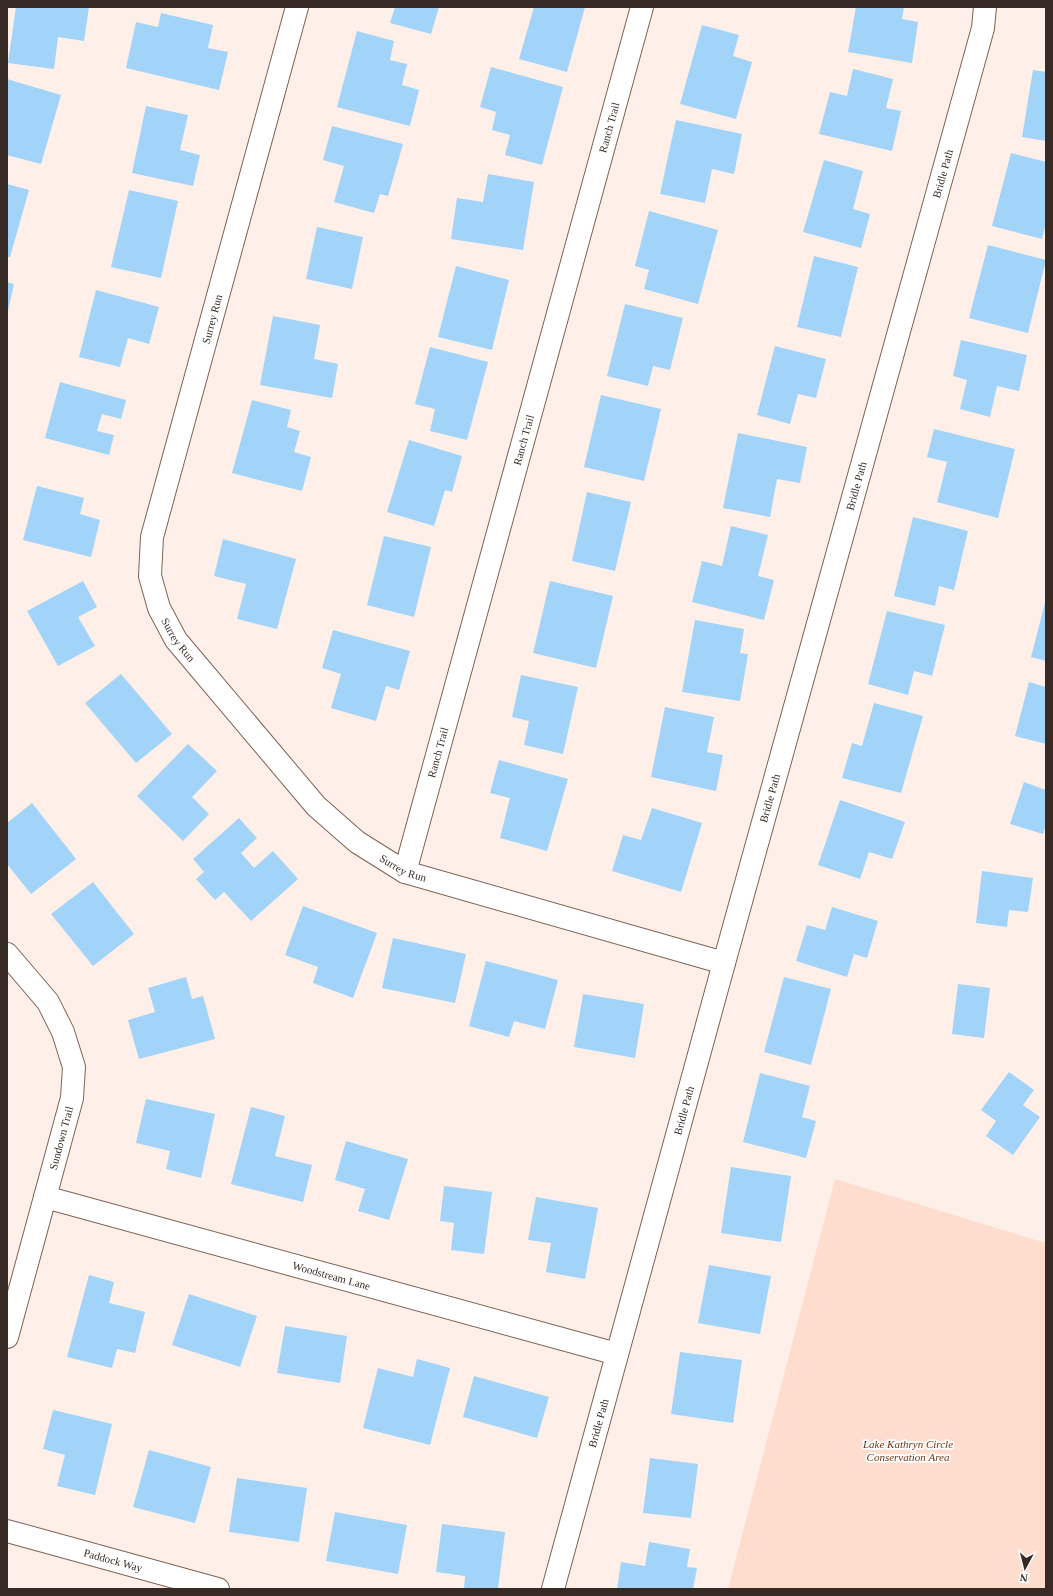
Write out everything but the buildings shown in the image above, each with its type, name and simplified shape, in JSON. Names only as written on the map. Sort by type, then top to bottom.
[{"type":"street","name":"Surrey Run","points":[[297,7],[152,537],[150,576],[159,608],[176,640],[316,806],[357,842],[405,872],[724,962]]},
{"type":"street","name":"Ranch Trail","points":[[405,872],[642,7]]},
{"type":"street","name":"Bridle Path","points":[[553,1589],[724,962],[981,36],[985,7]]},
{"type":"street","name":"Sundown Trail","points":[[7,954],[48,1002],[63,1032],[74,1067],[72,1098],[7,1337]]},
{"type":"street","name":"Woodstream Lane","points":[[45,1197],[617,1354]]},
{"type":"street","name":"Paddock Way","points":[[7,1531],[218,1589]]},
{"type":"green space","name":"Lake Kathryn Circle Conservation Area","points":[[835,1179],[1046,1243],[1046,1589],[728,1589]]}]
